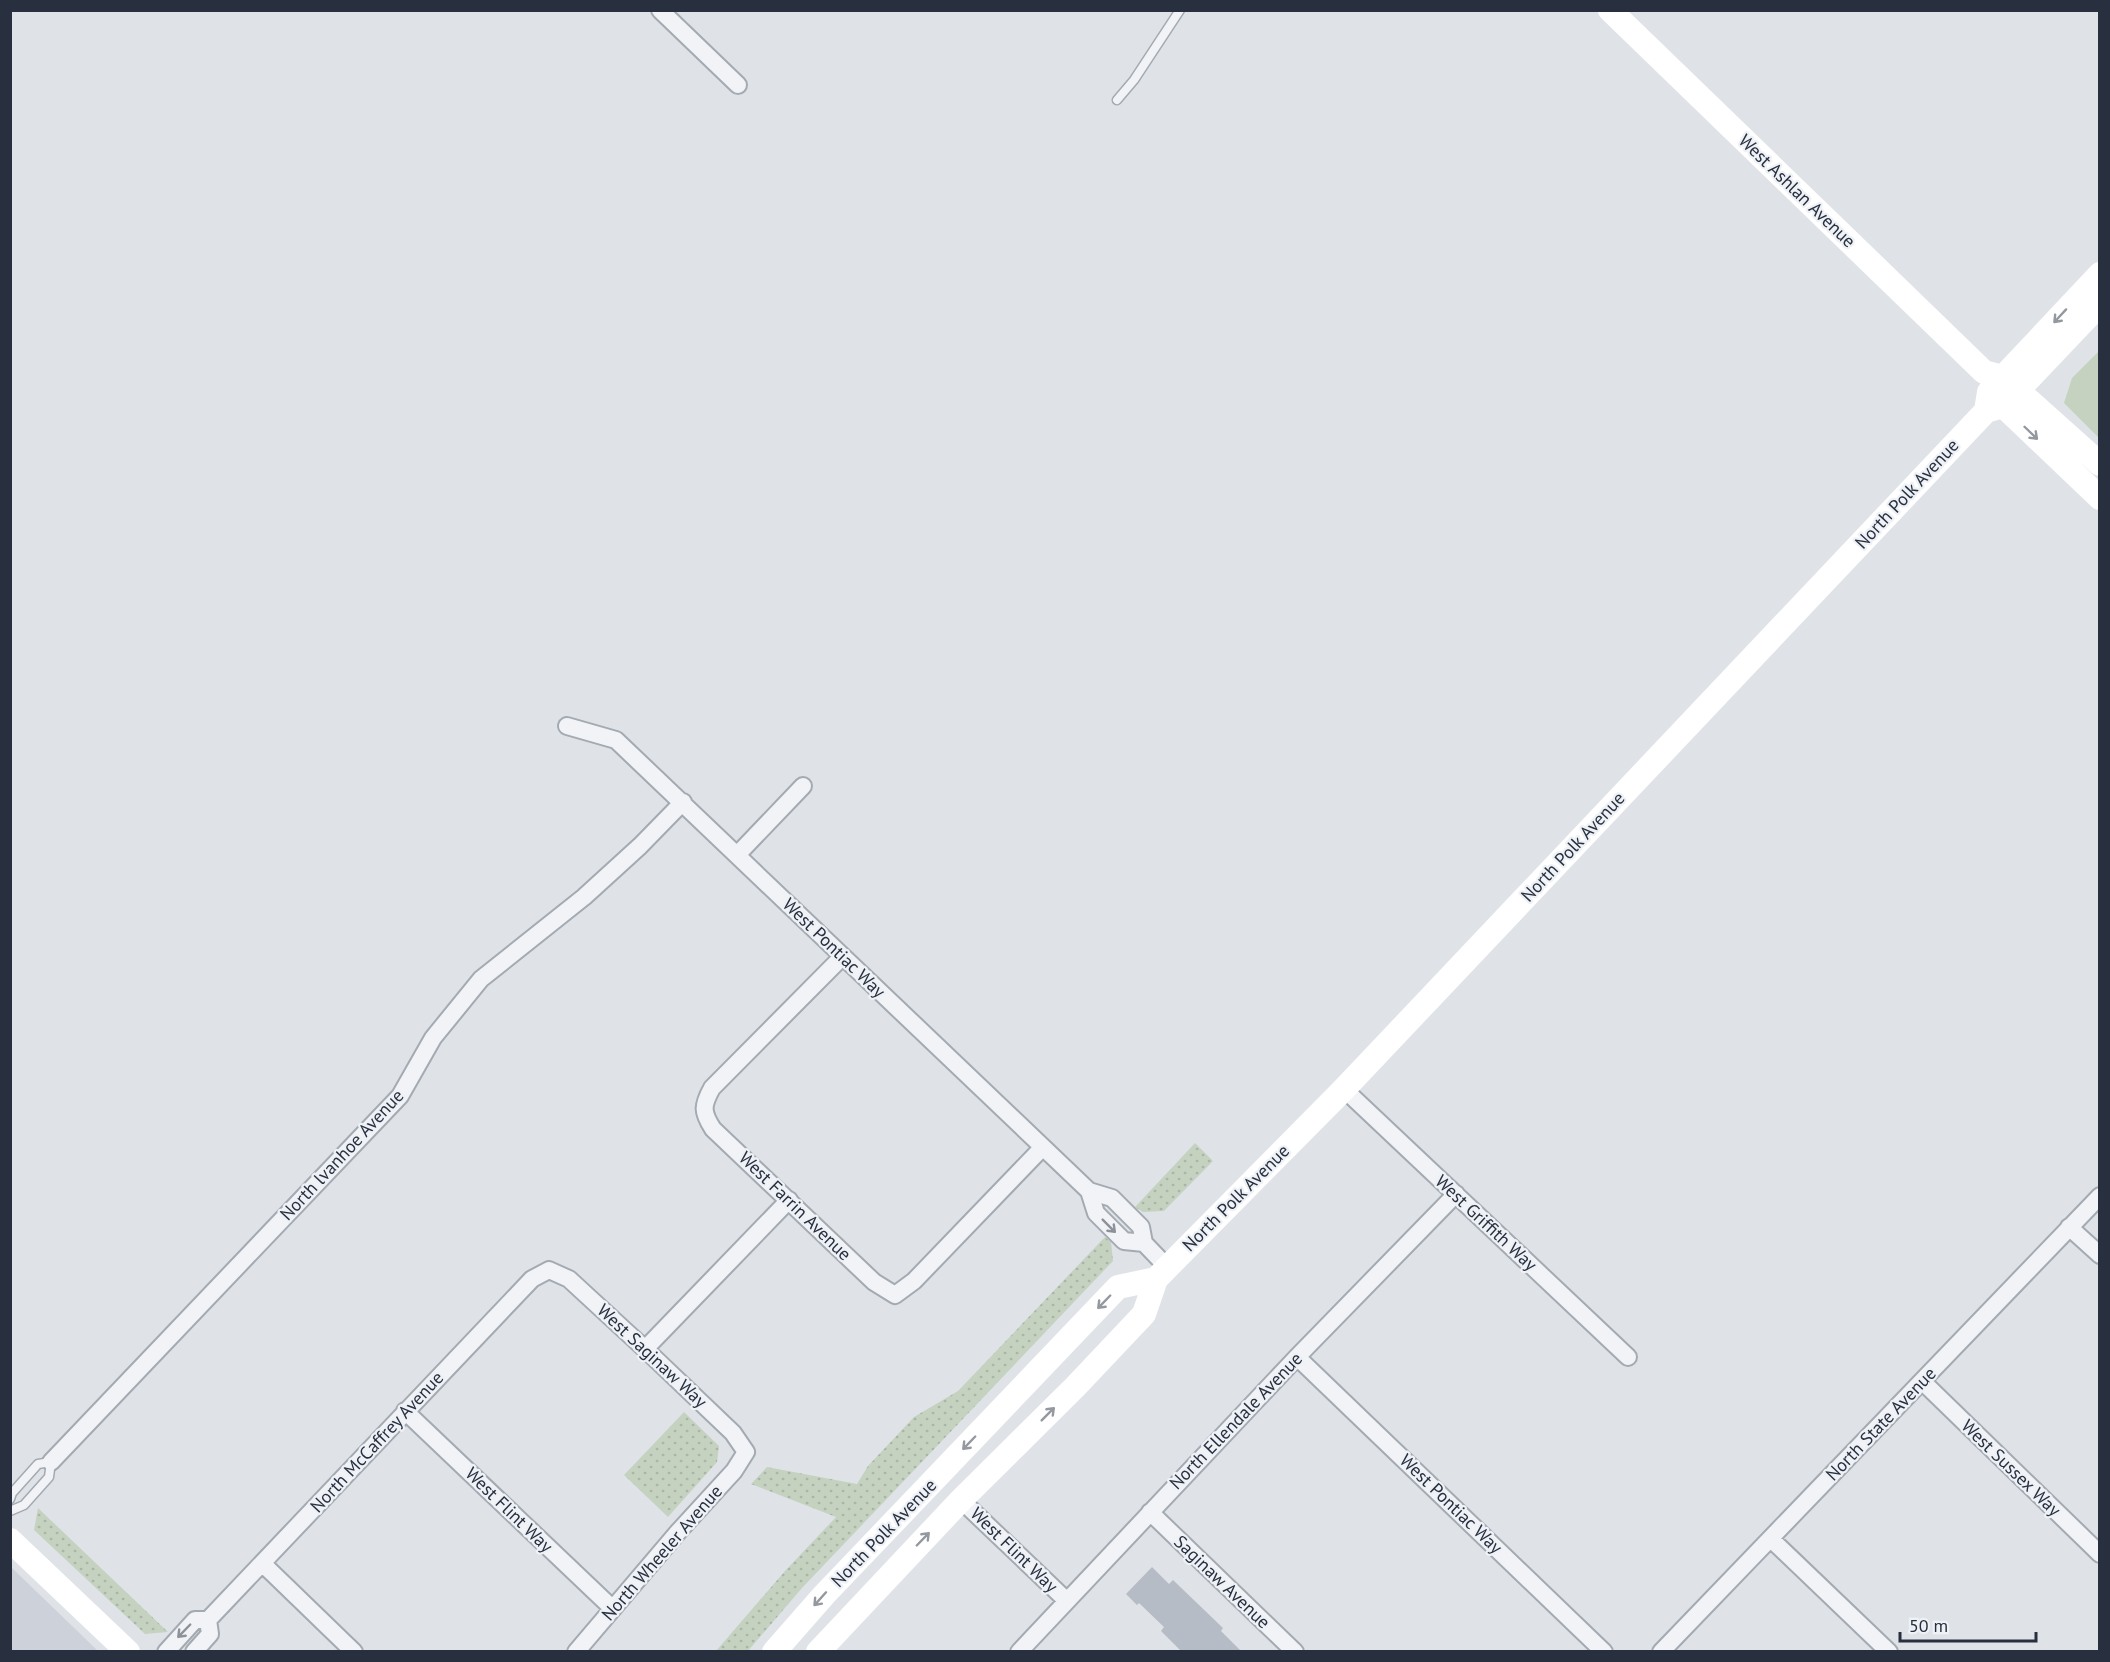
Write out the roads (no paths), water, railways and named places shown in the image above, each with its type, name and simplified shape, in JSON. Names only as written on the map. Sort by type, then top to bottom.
[{"type":"main road","name":"West Ashlan Avenue","points":[[1610,10],[1997,391],[2100,498]]},
{"type":"main road","name":"North Polk Avenue","points":[[818,1652],[961,1500],[1075,1387],[1144,1314],[1162,1274],[1344,1089],[1997,391],[2100,274]]},
{"type":"main road","name":"North Polk Avenue","points":[[1997,391],[2100,304]]},
{"type":"main road","name":"West Ashlan Avenue","points":[[1997,391],[2100,465]]},
{"type":"main road","name":"North Polk Avenue","points":[[774,1652],[824,1595],[1119,1287],[1162,1274]]},
{"type":"main road","points":[[10,1540],[128,1652]]},
{"type":"street","points":[[660,10],[738,85]]},
{"type":"street","name":"West Pontiac Way","points":[[567,726],[616,741],[1089,1191],[1112,1198],[1141,1227],[1144,1243],[1162,1274]]},
{"type":"street","points":[[737,855],[803,786]]},
{"type":"street","name":"North lvanhoe Avenue","points":[[51,1462],[400,1096],[433,1038],[481,979],[584,897],[640,846],[682,802]]},
{"type":"street","name":"West Farrin Avenue","points":[[842,957],[712,1088],[704,1102],[705,1117],[713,1129],[874,1282],[895,1294],[914,1281],[1043,1147]]},
{"type":"street","name":"West Griffith Way","points":[[1344,1089],[1628,1357]]},
{"type":"street","name":"North Ellendale Avenue","points":[[1019,1652],[1297,1357],[1456,1194]]},
{"type":"street","name":"North State Avenue","points":[[1661,1652],[2100,1196]]},
{"type":"street","points":[[645,1349],[789,1200]]},
{"type":"street","points":[[2069,1227],[2100,1255]]},
{"type":"street","name":"West Saginaw Way","points":[[549,1270],[569,1279],[645,1349],[733,1433],[746,1452]]},
{"type":"street","name":"North McCaffrey Avenue","points":[[166,1652],[195,1620],[208,1620],[532,1279],[549,1270]]},
{"type":"street","name":"West Pontiac Way","points":[[1297,1357],[1604,1652]]},
{"type":"street","name":"West Sussex Way","points":[[1922,1381],[2100,1554]]},
{"type":"street","name":"West Flint Way","points":[[405,1412],[612,1608]]},
{"type":"street","name":"North Wheeler Avenue","points":[[576,1652],[678,1532],[734,1471],[746,1452]]},
{"type":"street","name":"West Flint Way","points":[[961,1500],[1067,1601]]},
{"type":"street","name":"Saginaw Avenue","points":[[1150,1512],[1294,1652]]},
{"type":"street","points":[[1771,1539],[1889,1652]]},
{"type":"street","points":[[262,1563],[354,1652]]},
{"type":"street","name":"North McCaffrey Avenue","points":[[194,1652],[210,1634],[208,1620]]},
{"type":"lane","points":[[1117,100],[1134,80],[1180,10]]},
{"type":"lane","name":"North lvanhoe Avenue","points":[[10,1499],[12,1493],[38,1464],[51,1462],[50,1477],[24,1505],[10,1511]]}]
